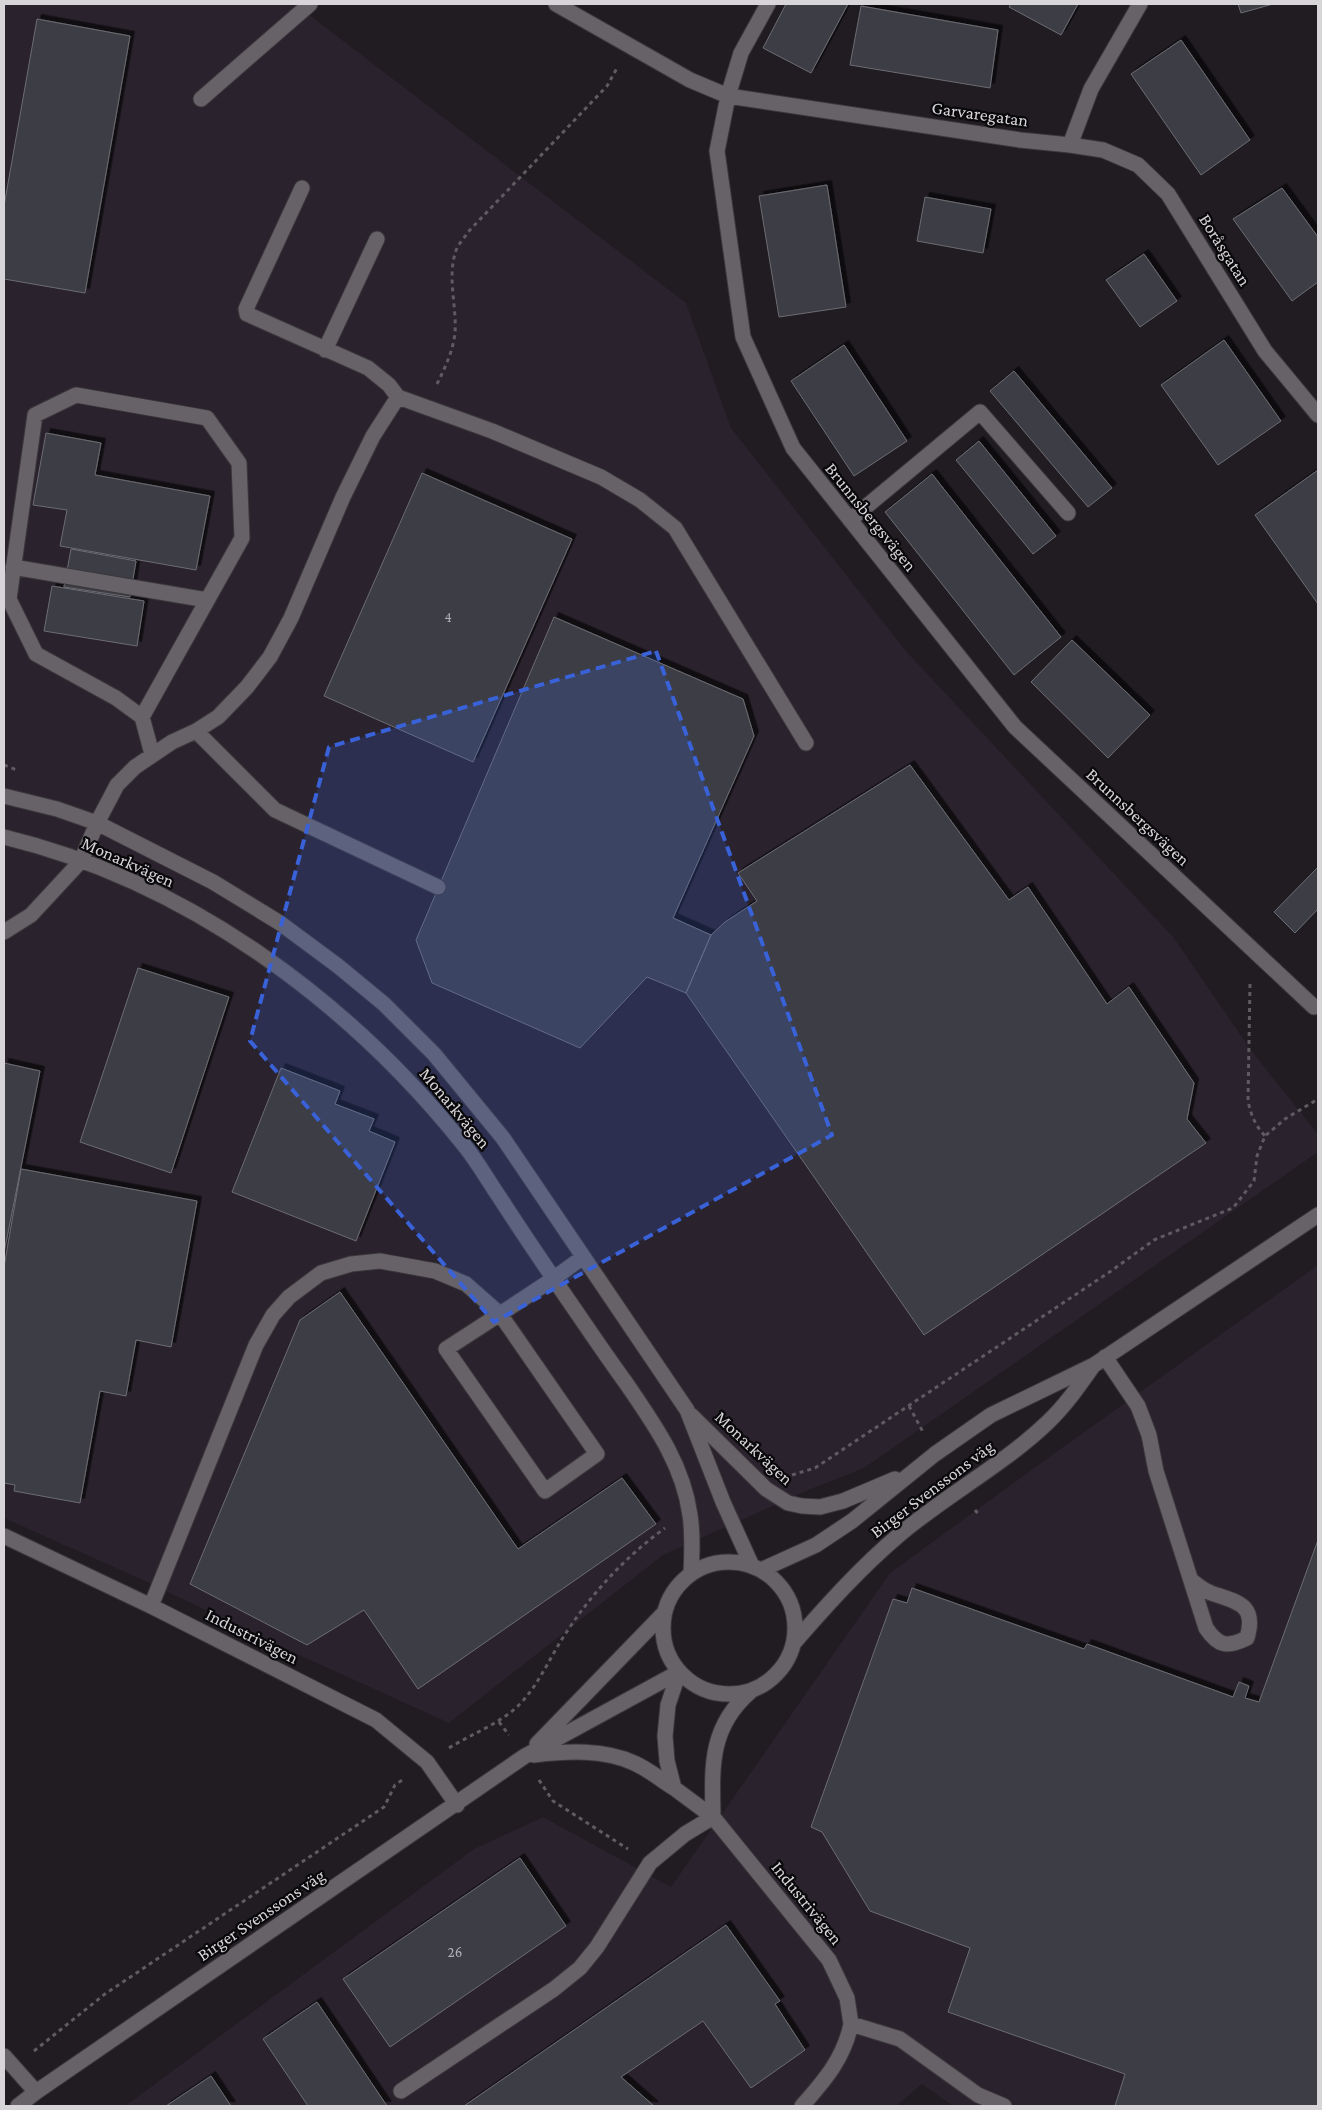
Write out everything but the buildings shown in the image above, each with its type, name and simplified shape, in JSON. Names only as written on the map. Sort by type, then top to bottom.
[{"type":"street","points":[[201,99],[310,4]]},
{"type":"street","points":[[556,4],[690,80],[728,96]]},
{"type":"street","name":"Brunnsbergsvägen","points":[[768,4],[741,53],[728,96],[717,151],[743,337],[793,448],[1015,727],[1314,1007]]},
{"type":"street","points":[[1070,145],[1091,89],[1140,4]]},
{"type":"street","name":"Garvaregatan","points":[[728,96],[1020,140],[1070,145]]},
{"type":"street","name":"Boråsgatan","points":[[1070,145],[1103,150],[1138,166],[1168,194],[1265,351],[1318,416]]},
{"type":"street","points":[[302,188],[246,309],[247,314],[368,368],[388,385],[398,397],[492,431],[601,477],[640,500],[675,528],[806,743]]},
{"type":"street","points":[[325,350],[377,239]]},
{"type":"street","points":[[142,717],[242,538],[239,463],[207,418],[76,395],[35,415],[9,599],[36,654],[116,698],[142,717],[152,754]]},
{"type":"street","points":[[4,932],[31,915],[81,861],[96,823],[117,785],[135,767],[152,754],[218,717],[248,686],[270,658],[291,618],[343,497],[373,436],[398,397]]},
{"type":"street","points":[[850,520],[980,412],[1068,513]]},
{"type":"street","points":[[13,567],[207,600]]},
{"type":"street","points":[[196,730],[275,810],[438,887]]},
{"type":"street","name":"Monarkvägen","points":[[4,796],[57,809],[96,823],[213,882],[280,923],[338,966],[384,1004],[434,1054],[504,1138],[687,1410],[766,1489],[788,1503],[820,1507],[843,1501],[913,1472]]},
{"type":"street","name":"Monarkvägen","points":[[4,837],[81,861],[148,889],[253,949],[357,1030],[401,1074],[466,1146],[553,1279],[657,1428],[672,1456],[682,1481],[690,1514],[692,1574]]},
{"type":"street","name":"Birger Svenssons väg","points":[[757,1568],[816,1545],[852,1521],[913,1472],[991,1415],[1099,1361],[1318,1215]]},
{"type":"street","points":[[152,1606],[256,1344],[273,1315],[289,1297],[321,1273],[351,1264],[380,1261],[435,1270],[466,1284],[500,1314],[597,1454],[545,1491],[446,1349],[500,1314],[553,1279],[583,1257]]},
{"type":"street","points":[[1099,1361],[1138,1406],[1149,1435],[1156,1471],[1206,1628],[1214,1640],[1225,1644],[1236,1644],[1247,1638],[1250,1626],[1249,1613],[1239,1602],[1210,1592],[1191,1580]]},
{"type":"street","name":"Birger Svenssons väg","points":[[793,1644],[860,1570],[899,1534],[1010,1453],[1047,1423],[1099,1361]]},
{"type":"street","name":"Monarkvägen","points":[[687,1410],[723,1502],[757,1568]]},
{"type":"street","name":"Industrivägen","points":[[4,1536],[152,1606],[376,1720],[427,1762],[456,1805]]},
{"type":"street","name":"Birger Svenssons väg","points":[[721,1562],[737,1562],[757,1568],[773,1579],[790,1602],[795,1630],[793,1644],[787,1659],[778,1672],[752,1690],[736,1694],[705,1690],[679,1672],[664,1644],[665,1612],[670,1597],[680,1584],[706,1566],[721,1562]]},
{"type":"street","name":"Birger Svenssons väg","points":[[526,1756],[665,1612]]},
{"type":"street","points":[[674,1788],[667,1761],[665,1736],[668,1706],[679,1672]]},
{"type":"street","name":"Birger Svenssons väg","points":[[18,2106],[526,1756],[679,1672]]},
{"type":"street","points":[[401,2091],[554,1989],[580,1968],[597,1947],[650,1863],[685,1834],[713,1818],[712,1779],[720,1729],[738,1702],[752,1690]]},
{"type":"street","name":"Industrivägen","points":[[526,1756],[575,1752],[604,1754],[634,1762],[674,1788],[713,1818],[829,1960],[847,1998],[851,2024],[848,2039],[841,2056],[802,2106]]},
{"type":"street","points":[[851,2024],[900,2039],[978,2095],[1004,2106]]},
{"type":"street","points":[[4,2056],[36,2092]]},
{"type":"path","points":[[425,407],[452,348],[455,332],[453,264],[458,247],[468,232],[607,86],[629,46]]},
{"type":"path","points":[[1251,948],[1248,1101],[1254,1121],[1265,1136]]},
{"type":"path","points":[[499,1722],[526,1756],[553,1801],[650,1863]]},
{"type":"highlighted area","points":[[656,651],[832,1135],[494,1322],[250,1041],[329,747]]},
{"type":"shaded area","points":[[5,4],[295,4],[686,303],[731,428],[905,650],[1174,938],[1253,1053],[1318,1134],[1318,1152],[864,1468],[806,1491],[663,1555],[449,1723],[297,1654],[145,1581],[4,1518]]},
{"type":"shaded area","points":[[1318,1265],[1318,2106],[953,2106],[922,2084],[896,2106],[125,2106],[474,1849],[543,1817],[671,1887],[890,1573]]}]
